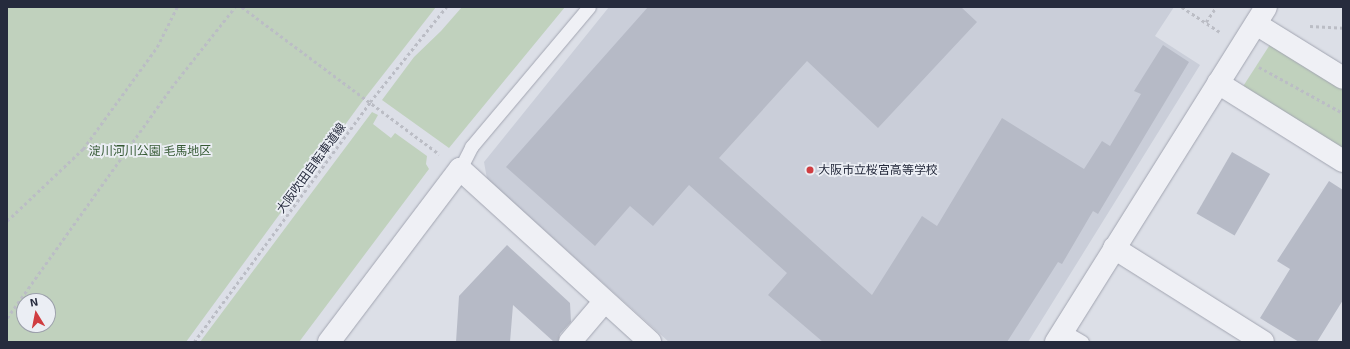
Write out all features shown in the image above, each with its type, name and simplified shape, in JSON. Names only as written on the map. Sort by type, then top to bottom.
[{"type":"street","points":[[1059,337],[1261,15],[1343,78]]},
{"type":"street","points":[[1218,83],[1343,161]]},
{"type":"street","points":[[329,342],[460,169],[604,302],[650,342]]},
{"type":"street","points":[[1114,248],[1263,342]]},
{"type":"street","points":[[570,342],[604,302]]},
{"type":"lane","points":[[460,169],[471,147],[589,7]]},
{"type":"lane","points":[[1059,337],[1082,342]]},
{"type":"path","points":[[7,221],[83,149],[157,47],[177,7]]},
{"type":"path","points":[[7,318],[171,88],[236,7]]},
{"type":"path","points":[[242,7],[460,169]]},
{"type":"path","name":"大阪吹田自転車道線","points":[[194,342],[370,102],[446,7]]},
{"type":"path","points":[[1182,7],[1225,35]]},
{"type":"path","points":[[1206,22],[1216,7]]},
{"type":"path","points":[[1305,25],[1343,28]]},
{"type":"path","points":[[1253,64],[1343,113]]},
{"type":"shaded area","name":"大阪市立桜宮高等学校","points":[[609,7],[1174,7],[1155,36],[1200,65],[1028,342],[669,342],[487,179],[484,162]]},
{"type":"green space","name":"淀川河川公園 毛馬地区","points":[[7,7],[436,7],[361,103],[186,342],[7,342]]},
{"type":"green space","points":[[462,7],[565,7],[449,148],[382,100],[414,57],[441,31]]},
{"type":"green space","points":[[1271,43],[1343,88],[1343,152],[1242,88]]},
{"type":"green space","points":[[372,112],[378,115],[373,124],[391,138],[395,133],[427,156],[426,164],[429,169],[299,342],[200,342]]},
{"type":"building","points":[[648,7],[961,7],[977,22],[878,128],[807,61],[719,158],[872,295],[922,216],[937,226],[1002,118],[1084,169],[1102,141],[1110,146],[1141,94],[1134,91],[1163,45],[1189,62],[1098,214],[1093,211],[1062,264],[1058,262],[1007,342],[823,342],[768,295],[787,273],[689,185],[653,226],[630,206],[595,246],[506,167]]},
{"type":"building","points":[[1232,152],[1270,174],[1235,235],[1196,213]]},
{"type":"building","points":[[1329,181],[1343,190],[1343,300],[1317,342],[1299,342],[1260,318],[1290,269],[1277,261]]},
{"type":"building","points":[[507,245],[570,303],[571,322],[560,334],[558,342],[554,342],[513,305],[510,342],[456,342],[459,296]]},
{"type":"place","name":"大阪市立桜宮高等学校","points":[[810,170]]}]
